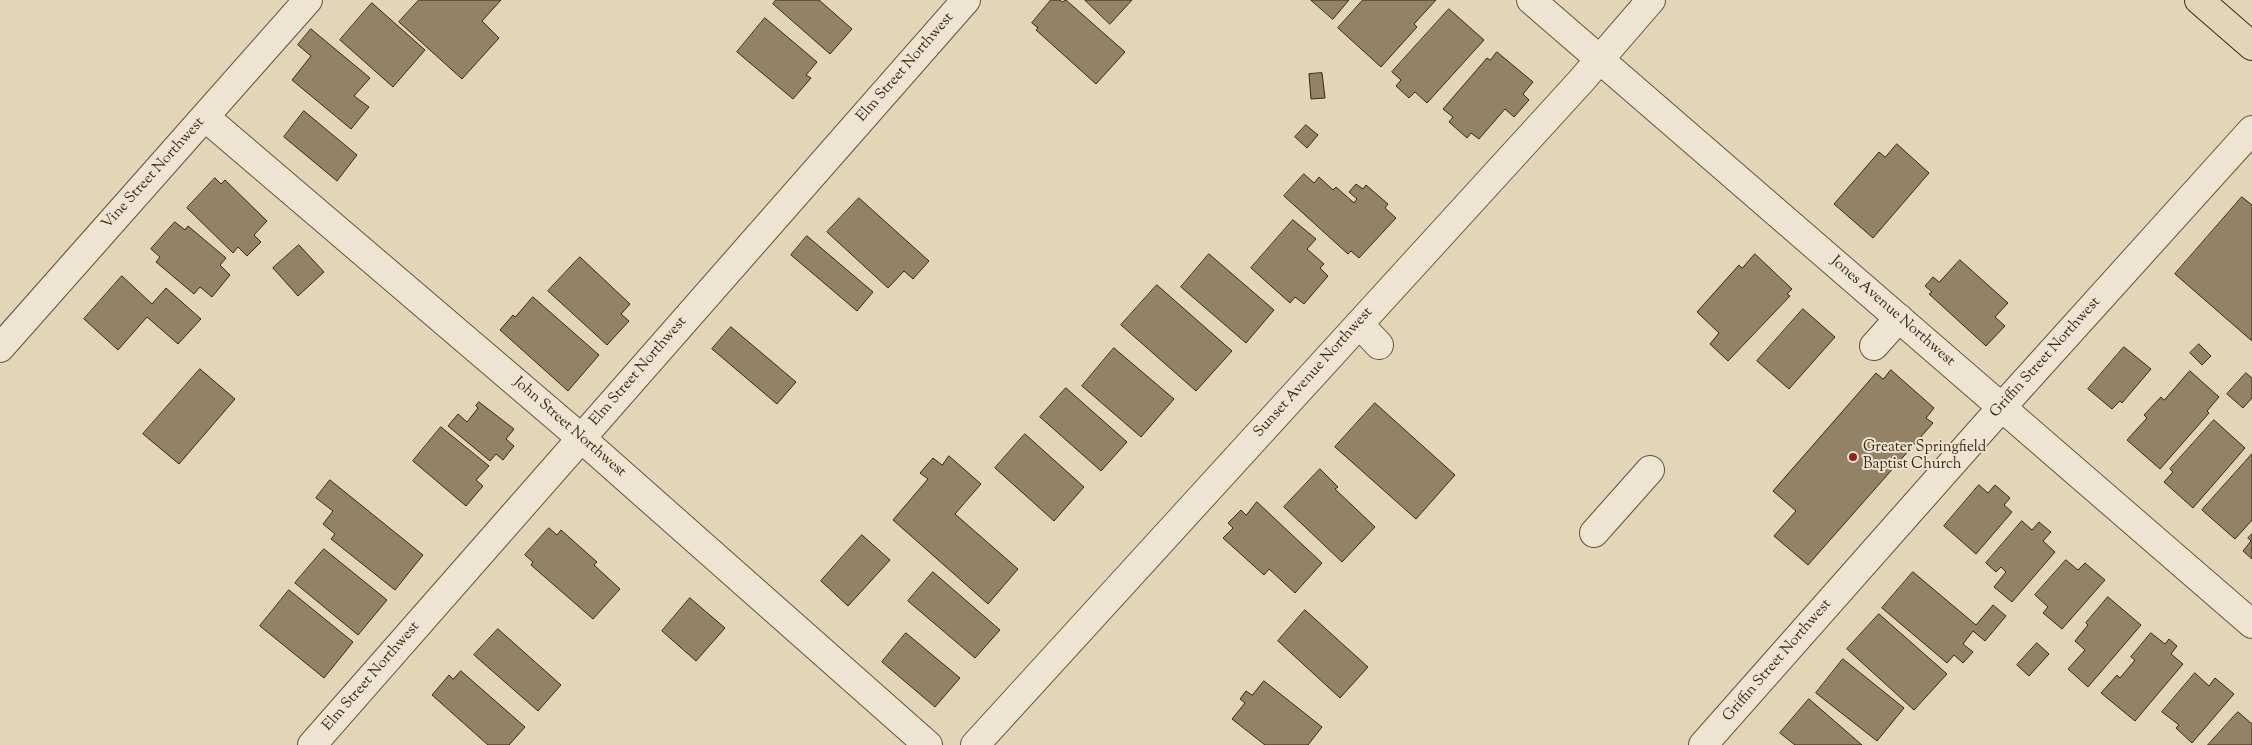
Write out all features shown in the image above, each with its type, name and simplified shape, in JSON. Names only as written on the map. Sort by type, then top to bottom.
[{"type":"main road","points":[[2199,0],[2252,46]]},
{"type":"street","name":"Vine Street Northwest","points":[[0,348],[308,0]]},
{"type":"street","name":"Elm Street Northwest","points":[[312,745],[966,0]]},
{"type":"street","name":"Jones Avenue Northwest","points":[[1531,0],[2252,624]]},
{"type":"street","name":"Sunset Avenue Northwest","points":[[975,745],[1600,59],[1651,0]]},
{"type":"street","name":"John Street Northwest","points":[[205,117],[581,438],[928,745]]},
{"type":"street","name":"Griffin Street Northwest","points":[[1703,745],[2001,408],[2247,145]]},
{"type":"street","points":[[1874,346],[1899,318]]},
{"type":"street","points":[[1358,324],[1379,346]]},
{"type":"street","points":[[1594,533],[1650,470]]},
{"type":"building","points":[[419,0],[501,0],[482,21],[499,38],[462,79],[399,22]]},
{"type":"building","points":[[776,0],[819,0],[852,29],[830,54],[773,4]]},
{"type":"building","points":[[1051,0],[1060,0],[1062,2],[1066,0],[1125,52],[1096,84],[1036,30],[1038,28],[1032,23]]},
{"type":"building","points":[[1085,0],[1132,0],[1110,24]]},
{"type":"building","points":[[1311,0],[1349,0],[1333,19]]},
{"type":"building","points":[[1363,0],[1436,0],[1414,24],[1417,27],[1381,67],[1338,28]]},
{"type":"building","points":[[372,3],[425,50],[393,87],[340,40]]},
{"type":"building","points":[[1449,9],[1484,40],[1427,103],[1415,92],[1409,98],[1396,86],[1401,80],[1392,72]]},
{"type":"building","points":[[765,18],[817,62],[806,75],[811,78],[793,99],[737,52]]},
{"type":"building","points":[[311,29],[370,78],[354,96],[369,107],[351,129],[292,80],[311,56],[298,45]]},
{"type":"building","points":[[1497,52],[1533,82],[1523,94],[1529,100],[1514,117],[1505,109],[1479,139],[1471,133],[1467,138],[1449,122],[1453,117],[1443,109],[1487,58],[1490,60]]},
{"type":"building","points":[[1322,73],[1325,98],[1311,99],[1309,74]]},
{"type":"building","points":[[304,111],[357,155],[337,181],[284,137]]},
{"type":"building","points":[[1306,125],[1318,135],[1307,148],[1295,137]]},
{"type":"building","points":[[1897,144],[1929,173],[1873,238],[1834,204],[1879,152],[1885,157]]},
{"type":"building","points":[[1304,174],[1314,183],[1319,177],[1333,190],[1336,187],[1354,203],[1357,199],[1349,192],[1356,184],[1363,189],[1366,185],[1388,204],[1385,208],[1396,218],[1359,258],[1351,251],[1348,254],[1284,196]]},
{"type":"building","points":[[215,178],[221,184],[225,180],[267,221],[254,235],[261,242],[247,256],[238,247],[233,253],[187,208]]},
{"type":"building","points":[[2242,197],[2252,205],[2252,341],[2175,274]]},
{"type":"building","points":[[859,198],[929,261],[913,279],[904,271],[888,288],[827,232]]},
{"type":"building","points":[[1293,220],[1316,239],[1307,249],[1324,264],[1320,268],[1328,276],[1304,304],[1295,297],[1290,303],[1251,268]]},
{"type":"building","points":[[175,222],[185,230],[188,226],[226,258],[220,265],[230,275],[212,297],[200,287],[194,294],[156,262],[160,257],[151,249]]},
{"type":"building","points":[[807,236],[873,292],[857,311],[791,255]]},
{"type":"building","points":[[299,245],[324,272],[298,296],[273,268]]},
{"type":"building","points":[[1209,254],[1274,310],[1246,343],[1181,287]]},
{"type":"building","points":[[1755,254],[1792,289],[1787,294],[1790,296],[1728,361],[1710,344],[1719,333],[1697,312],[1739,265],[1742,268]]},
{"type":"building","points":[[580,257],[630,304],[621,314],[629,321],[607,345],[548,291]]},
{"type":"building","points":[[1960,260],[2008,303],[1995,317],[2005,326],[1986,346],[1929,294],[1932,292],[1925,286],[1933,277],[1939,282]]},
{"type":"building","points":[[122,276],[152,304],[166,288],[201,319],[178,344],[147,317],[118,350],[84,319]]},
{"type":"building","points":[[1157,285],[1232,351],[1196,391],[1121,325]]},
{"type":"building","points":[[533,297],[599,355],[568,391],[500,330]]},
{"type":"building","points":[[1803,309],[1835,337],[1789,389],[1757,361]]},
{"type":"building","points":[[731,327],[796,382],[777,404],[712,349]]},
{"type":"building","points":[[2199,344],[2211,356],[2202,365],[2190,353]]},
{"type":"building","points":[[2124,347],[2151,369],[2122,403],[2120,401],[2112,409],[2088,389]]},
{"type":"building","points":[[1114,348],[1174,399],[1141,437],[1082,386]]},
{"type":"building","points":[[200,369],[235,399],[179,464],[143,434]]},
{"type":"building","name":"Greater Springfield Baptist Church","points":[[1891,370],[1934,408],[1926,418],[1933,423],[1808,565],[1774,536],[1796,511],[1773,491],[1876,373],[1883,379]]},
{"type":"building","points":[[2190,371],[2219,397],[2207,411],[2209,413],[2160,469],[2127,440],[2147,418],[2144,415],[2161,397],[2164,400]]},
{"type":"building","points":[[2246,373],[2252,378],[2252,398],[2243,408],[2227,394]]},
{"type":"building","points":[[1066,388],[1127,442],[1101,471],[1040,417]]},
{"type":"building","points":[[479,402],[514,429],[506,439],[514,446],[503,460],[496,454],[490,461],[448,426],[458,414],[467,422],[478,408],[476,406]]},
{"type":"building","points":[[1375,403],[1455,475],[1416,519],[1335,447]]},
{"type":"building","points":[[2214,420],[2245,448],[2193,508],[2164,482],[2173,472],[2170,469]]},
{"type":"building","points":[[441,427],[489,466],[476,480],[483,486],[466,506],[413,461]]},
{"type":"building","points":[[1025,434],[1084,487],[1054,521],[995,468]]},
{"type":"building","points":[[2252,454],[2252,520],[2235,539],[2202,510]]},
{"type":"building","points":[[949,456],[981,484],[955,514],[1018,569],[988,604],[893,520],[928,479],[920,473],[933,458],[942,465]]},
{"type":"building","points":[[1320,469],[1338,487],[1335,489],[1375,527],[1342,562],[1284,507]]},
{"type":"building","points":[[330,480],[423,555],[395,590],[331,539],[335,534],[323,524],[333,511],[316,498]]},
{"type":"building","points":[[1979,485],[1988,493],[1995,485],[2010,498],[2004,505],[2012,512],[1976,554],[1944,526]]},
{"type":"building","points":[[1257,502],[1322,563],[1295,593],[1269,569],[1264,575],[1223,538],[1233,528],[1228,523],[1241,510],[1246,515]]},
{"type":"building","points":[[2022,521],[2032,530],[2039,522],[2051,532],[2043,541],[2055,552],[2012,602],[1994,587],[2006,572],[2001,567],[1996,572],[1986,563]]},
{"type":"building","points":[[549,528],[557,535],[561,530],[597,562],[594,565],[620,589],[593,619],[531,565],[533,562],[525,555]]},
{"type":"building","points":[[2252,534],[2252,559],[2243,551],[2251,541],[2248,538]]},
{"type":"building","points":[[862,535],[890,560],[848,606],[821,581]]},
{"type":"building","points":[[324,549],[387,600],[358,635],[295,583]]},
{"type":"building","points":[[2066,560],[2078,570],[2085,563],[2105,580],[2062,629],[2043,613],[2048,607],[2035,595]]},
{"type":"building","points":[[933,572],[1000,630],[975,658],[908,601]]},
{"type":"building","points":[[1913,572],[1976,625],[1993,605],[2006,616],[1985,641],[1973,631],[1963,644],[1973,652],[1963,663],[1954,655],[1947,663],[1882,608]]},
{"type":"building","points":[[289,590],[353,642],[324,678],[260,626]]},
{"type":"building","points":[[2108,597],[2141,625],[2088,687],[2068,669],[2085,650],[2075,641],[2088,625],[2086,623]]},
{"type":"building","points":[[690,598],[725,628],[696,661],[662,631]]},
{"type":"building","points":[[1305,610],[1368,667],[1340,698],[1278,641]]},
{"type":"building","points":[[1879,614],[1947,674],[1914,710],[1847,649]]},
{"type":"building","points":[[498,629],[561,685],[538,711],[474,655]]},
{"type":"building","points":[[906,633],[960,678],[935,707],[882,662]]},
{"type":"building","points":[[2151,633],[2165,644],[2169,639],[2177,646],[2171,654],[2183,664],[2135,721],[2101,693],[2117,675],[2120,678],[2135,660],[2131,657]]},
{"type":"building","points":[[2037,643],[2049,654],[2029,676],[2017,665]]},
{"type":"building","points":[[1843,659],[1904,708],[1877,741],[1816,693]]},
{"type":"building","points":[[461,671],[525,727],[509,745],[488,745],[432,695],[449,675],[453,679]]},
{"type":"building","points":[[2195,673],[2209,686],[2215,678],[2234,694],[2192,743],[2176,728],[2179,725],[2162,712]]},
{"type":"building","points":[[1264,681],[1322,727],[1308,745],[1265,745],[1232,719],[1245,703],[1240,699],[1246,691],[1252,695]]},
{"type":"building","points":[[1809,699],[1862,745],[1795,745],[1780,733]]},
{"type":"building","points":[[2238,712],[2252,724],[2252,745],[2208,745]]},
{"type":"place","name":"Greater Springfield Baptist Church","points":[[1853,457]]}]
